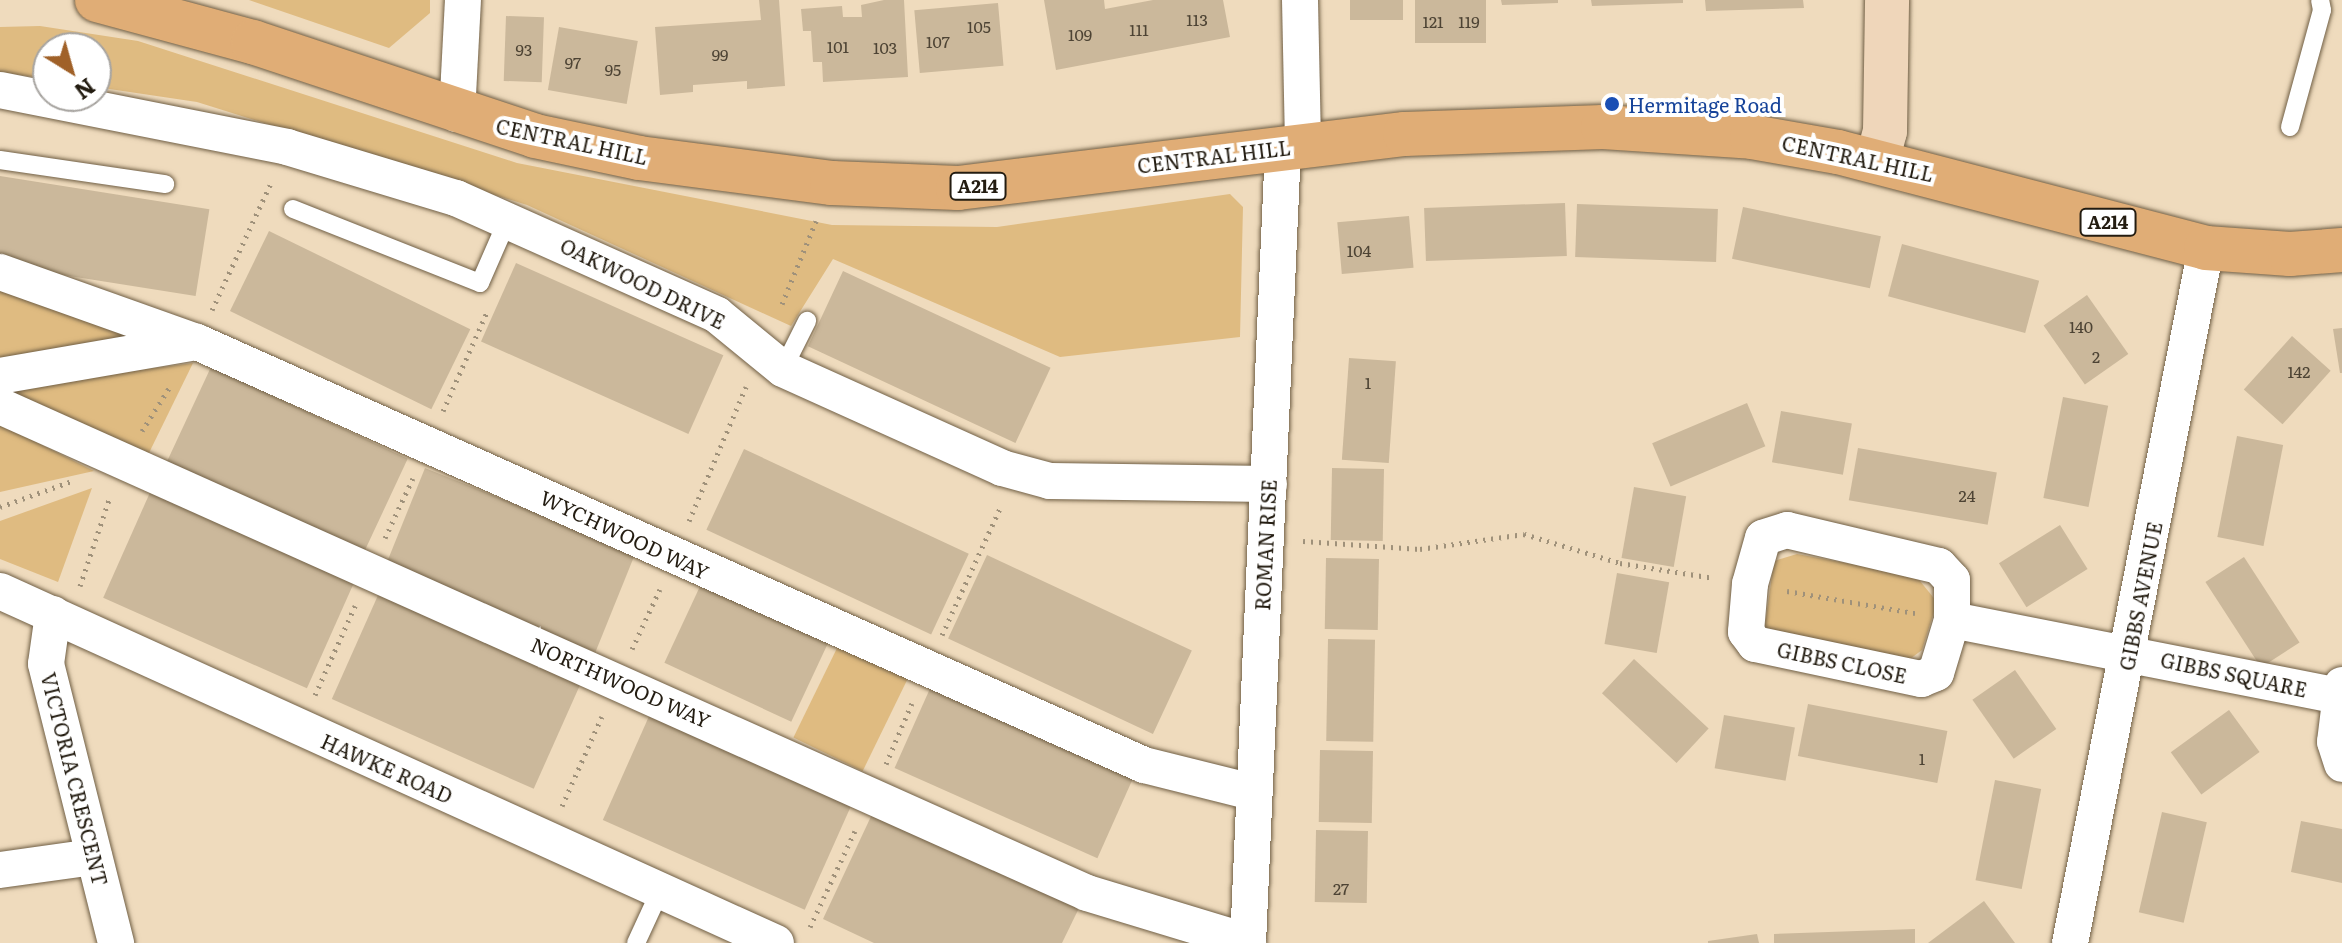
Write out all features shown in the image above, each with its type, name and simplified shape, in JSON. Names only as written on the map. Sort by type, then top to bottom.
[{"type":"main road","name":"CENTRAL HILL","points":[[97,0],[253,42],[457,114],[639,158],[832,183],[958,188],[1405,134],[1603,127],[1752,137],[1877,161],[2206,248],[2290,254],[2342,250]]},
{"type":"street","points":[[457,114],[463,0]]},
{"type":"street","name":"ROMAN RISE","points":[[1248,942],[1252,792],[1266,538],[1300,0]]},
{"type":"street","points":[[1877,161],[1885,131],[1887,0]]},
{"type":"street","name":"OAKWOOD DRIVE","points":[[0,90],[287,147],[508,219],[717,315],[773,360],[1002,468],[1050,481],[1269,484]]},
{"type":"street","name":"GIBBS AVENUE","points":[[2070,943],[2206,248]]},
{"type":"street","name":"WYCHWOOD WAY","points":[[0,272],[197,342],[1144,765],[1252,792]]},
{"type":"street","points":[[0,376],[197,342]]},
{"type":"street","name":"NORTHWOOD WAY","points":[[0,406],[1087,893],[1248,942]]},
{"type":"street","name":"GIBBS CLOSE","points":[[1787,530],[1939,566],[1952,580],[1952,620],[1936,673],[1921,679],[1755,644],[1746,632],[1750,584],[1763,538],[1787,530]]},
{"type":"street","name":"HAWKE ROAD","points":[[0,591],[660,891],[792,937]]},
{"type":"street","name":"VICTORIA CRESCENT","points":[[53,614],[46,664],[116,943]]},
{"type":"street","points":[[1952,620],[2128,652]]},
{"type":"street","name":"GIBBS SQUARE","points":[[2128,652],[2341,691],[2335,742],[2342,764]]},
{"type":"street","points":[[0,870],[94,857]]},
{"type":"lane","points":[[2290,127],[2322,10],[2320,0]]},
{"type":"lane","points":[[0,160],[165,184]]},
{"type":"lane","points":[[293,209],[480,283],[508,219]]},
{"type":"lane","points":[[773,360],[807,321]]},
{"type":"lane","points":[[636,943],[660,891]]},
{"type":"path","points":[[579,767],[674,557],[773,360],[832,183]]},
{"type":"path","points":[[328,667],[489,307]]},
{"type":"path","points":[[0,507],[122,463]]},
{"type":"path","points":[[939,643],[994,520]]},
{"type":"path","points":[[1266,538],[1420,549],[1524,534],[1620,563],[1952,620]]},
{"type":"path","points":[[792,937],[826,893]]},
{"type":"shaded area","points":[[249,0],[430,0],[430,13],[389,48]]},
{"type":"shaded area","points":[[40,26],[79,32],[32,32],[32,77],[0,72],[0,27]]},
{"type":"shaded area","points":[[112,37],[138,41],[517,163],[832,225],[997,227],[1230,194],[1243,207],[1240,337],[1060,357],[833,259],[791,326],[527,205],[197,102],[112,89]]},
{"type":"shaded area","points":[[0,285],[155,338],[0,362]]},
{"type":"shaded area","points":[[193,363],[147,457],[3,388]]},
{"type":"shaded area","points":[[0,424],[94,471],[0,492]]},
{"type":"shaded area","points":[[92,488],[58,582],[0,559],[0,521]]},
{"type":"shaded area","points":[[1797,554],[1916,576],[1937,602],[1922,650],[1910,659],[1773,636],[1765,625],[1774,561]]},
{"type":"shaded area","points":[[839,644],[908,678],[863,771],[793,737]]},
{"type":"building","points":[[759,0],[779,0],[785,86],[747,89],[747,81],[693,85],[693,92],[660,95],[655,27],[761,20]]},
{"type":"building","points":[[904,0],[908,77],[823,82],[822,62],[813,62],[811,31],[803,31],[801,9],[842,6],[843,17],[862,17],[861,5]]},
{"type":"building","points":[[1044,0],[1104,0],[1105,9],[1153,0],[1223,0],[1230,37],[1056,70]]},
{"type":"building","points":[[1350,0],[1403,0],[1403,20],[1350,20]]},
{"type":"building","points":[[1415,0],[1486,0],[1486,43],[1415,43]]},
{"type":"building","points":[[1501,0],[1558,0],[1558,3],[1502,5]]},
{"type":"building","points":[[1591,0],[1683,0],[1683,3],[1592,6]]},
{"type":"building","points":[[1705,0],[1803,0],[1804,8],[1706,11]]},
{"type":"building","points":[[998,3],[1003,66],[920,73],[914,10]]},
{"type":"building","points":[[506,16],[544,17],[542,82],[504,81]]},
{"type":"building","points":[[559,27],[638,41],[627,104],[548,90]]},
{"type":"building","points":[[0,176],[209,209],[196,296],[0,265]]},
{"type":"building","points":[[1565,203],[1567,256],[1426,261],[1424,208]]},
{"type":"building","points":[[1577,204],[1718,209],[1716,262],[1575,257]]},
{"type":"building","points":[[1743,207],[1881,236],[1870,288],[1732,259]]},
{"type":"building","points":[[1409,216],[1414,268],[1342,274],[1337,222]]},
{"type":"building","points":[[269,231],[470,329],[431,409],[230,311]]},
{"type":"building","points":[[1902,244],[2039,281],[2025,333],[1888,296]]},
{"type":"building","points":[[516,263],[723,355],[688,434],[481,342]]},
{"type":"building","points":[[843,271],[1051,368],[1015,443],[808,346]]},
{"type":"building","points":[[2087,295],[2128,354],[2085,384],[2044,325]]},
{"type":"building","points":[[2342,328],[2342,373],[2340,373],[2333,329]]},
{"type":"building","points":[[2292,336],[2331,371],[2282,424],[2244,390]]},
{"type":"building","points":[[1349,358],[1396,361],[1389,463],[1342,460]]},
{"type":"building","points":[[211,367],[408,459],[362,557],[165,465]]},
{"type":"building","points":[[2063,397],[2108,406],[2089,507],[2043,498]]},
{"type":"building","points":[[1747,403],[1765,446],[1671,487],[1652,443]]},
{"type":"building","points":[[1781,411],[1852,424],[1843,475],[1772,462]]},
{"type":"building","points":[[2237,436],[2283,445],[2263,546],[2217,537]]},
{"type":"building","points":[[1858,448],[1997,472],[1988,525],[1849,500]]},
{"type":"building","points":[[744,449],[969,554],[931,634],[706,530]]},
{"type":"building","points":[[425,468],[635,553],[595,652],[385,567]]},
{"type":"building","points":[[1332,468],[1384,469],[1383,541],[1331,540]]},
{"type":"building","points":[[1634,487],[1686,496],[1674,567],[1621,558]]},
{"type":"building","points":[[152,488],[356,579],[307,688],[103,598]]},
{"type":"building","points":[[2060,525],[2088,569],[2026,607],[1999,563]]},
{"type":"building","points":[[987,555],[1192,651],[1153,734],[948,638]]},
{"type":"building","points":[[2244,557],[2300,643],[2261,668],[2205,582]]},
{"type":"building","points":[[1326,558],[1379,559],[1378,630],[1325,629]]},
{"type":"building","points":[[1617,573],[1669,582],[1657,653],[1604,644]]},
{"type":"building","points":[[702,582],[829,641],[791,722],[664,663]]},
{"type":"building","points":[[379,593],[581,683],[534,789],[332,699]]},
{"type":"building","points":[[1328,639],[1375,640],[1373,742],[1326,741]]},
{"type":"building","points":[[1634,659],[1709,729],[1677,763],[1602,693]]},
{"type":"building","points":[[2015,670],[2056,729],[2014,759],[1972,700]]},
{"type":"building","points":[[932,684],[1135,774],[1097,858],[895,768]]},
{"type":"building","points":[[1808,704],[1947,731],[1937,783],[1798,756]]},
{"type":"building","points":[[2229,710],[2260,752],[2201,794],[2171,752]]},
{"type":"building","points":[[650,714],[852,804],[805,910],[603,820]]},
{"type":"building","points":[[1724,715],[1795,728],[1786,781],[1715,768]]},
{"type":"building","points":[[1320,750],[1373,751],[1372,823],[1319,822]]},
{"type":"building","points":[[1995,780],[2041,789],[2022,889],[1976,880]]},
{"type":"building","points":[[874,810],[1080,906],[1062,943],[874,943],[823,919]]},
{"type":"building","points":[[2162,812],[2207,822],[2184,923],[2139,912]]},
{"type":"building","points":[[2301,821],[2342,829],[2342,883],[2291,872]]},
{"type":"building","points":[[1316,830],[1368,831],[1367,903],[1315,902]]},
{"type":"building","points":[[1984,901],[2015,943],[1928,943]]},
{"type":"building","points":[[1915,929],[1915,943],[1774,943],[1774,934]]},
{"type":"building","points":[[1757,934],[1759,943],[1708,943],[1708,941]]},
{"type":"place","name":"Hermitage Road","points":[[1612,104]]}]
